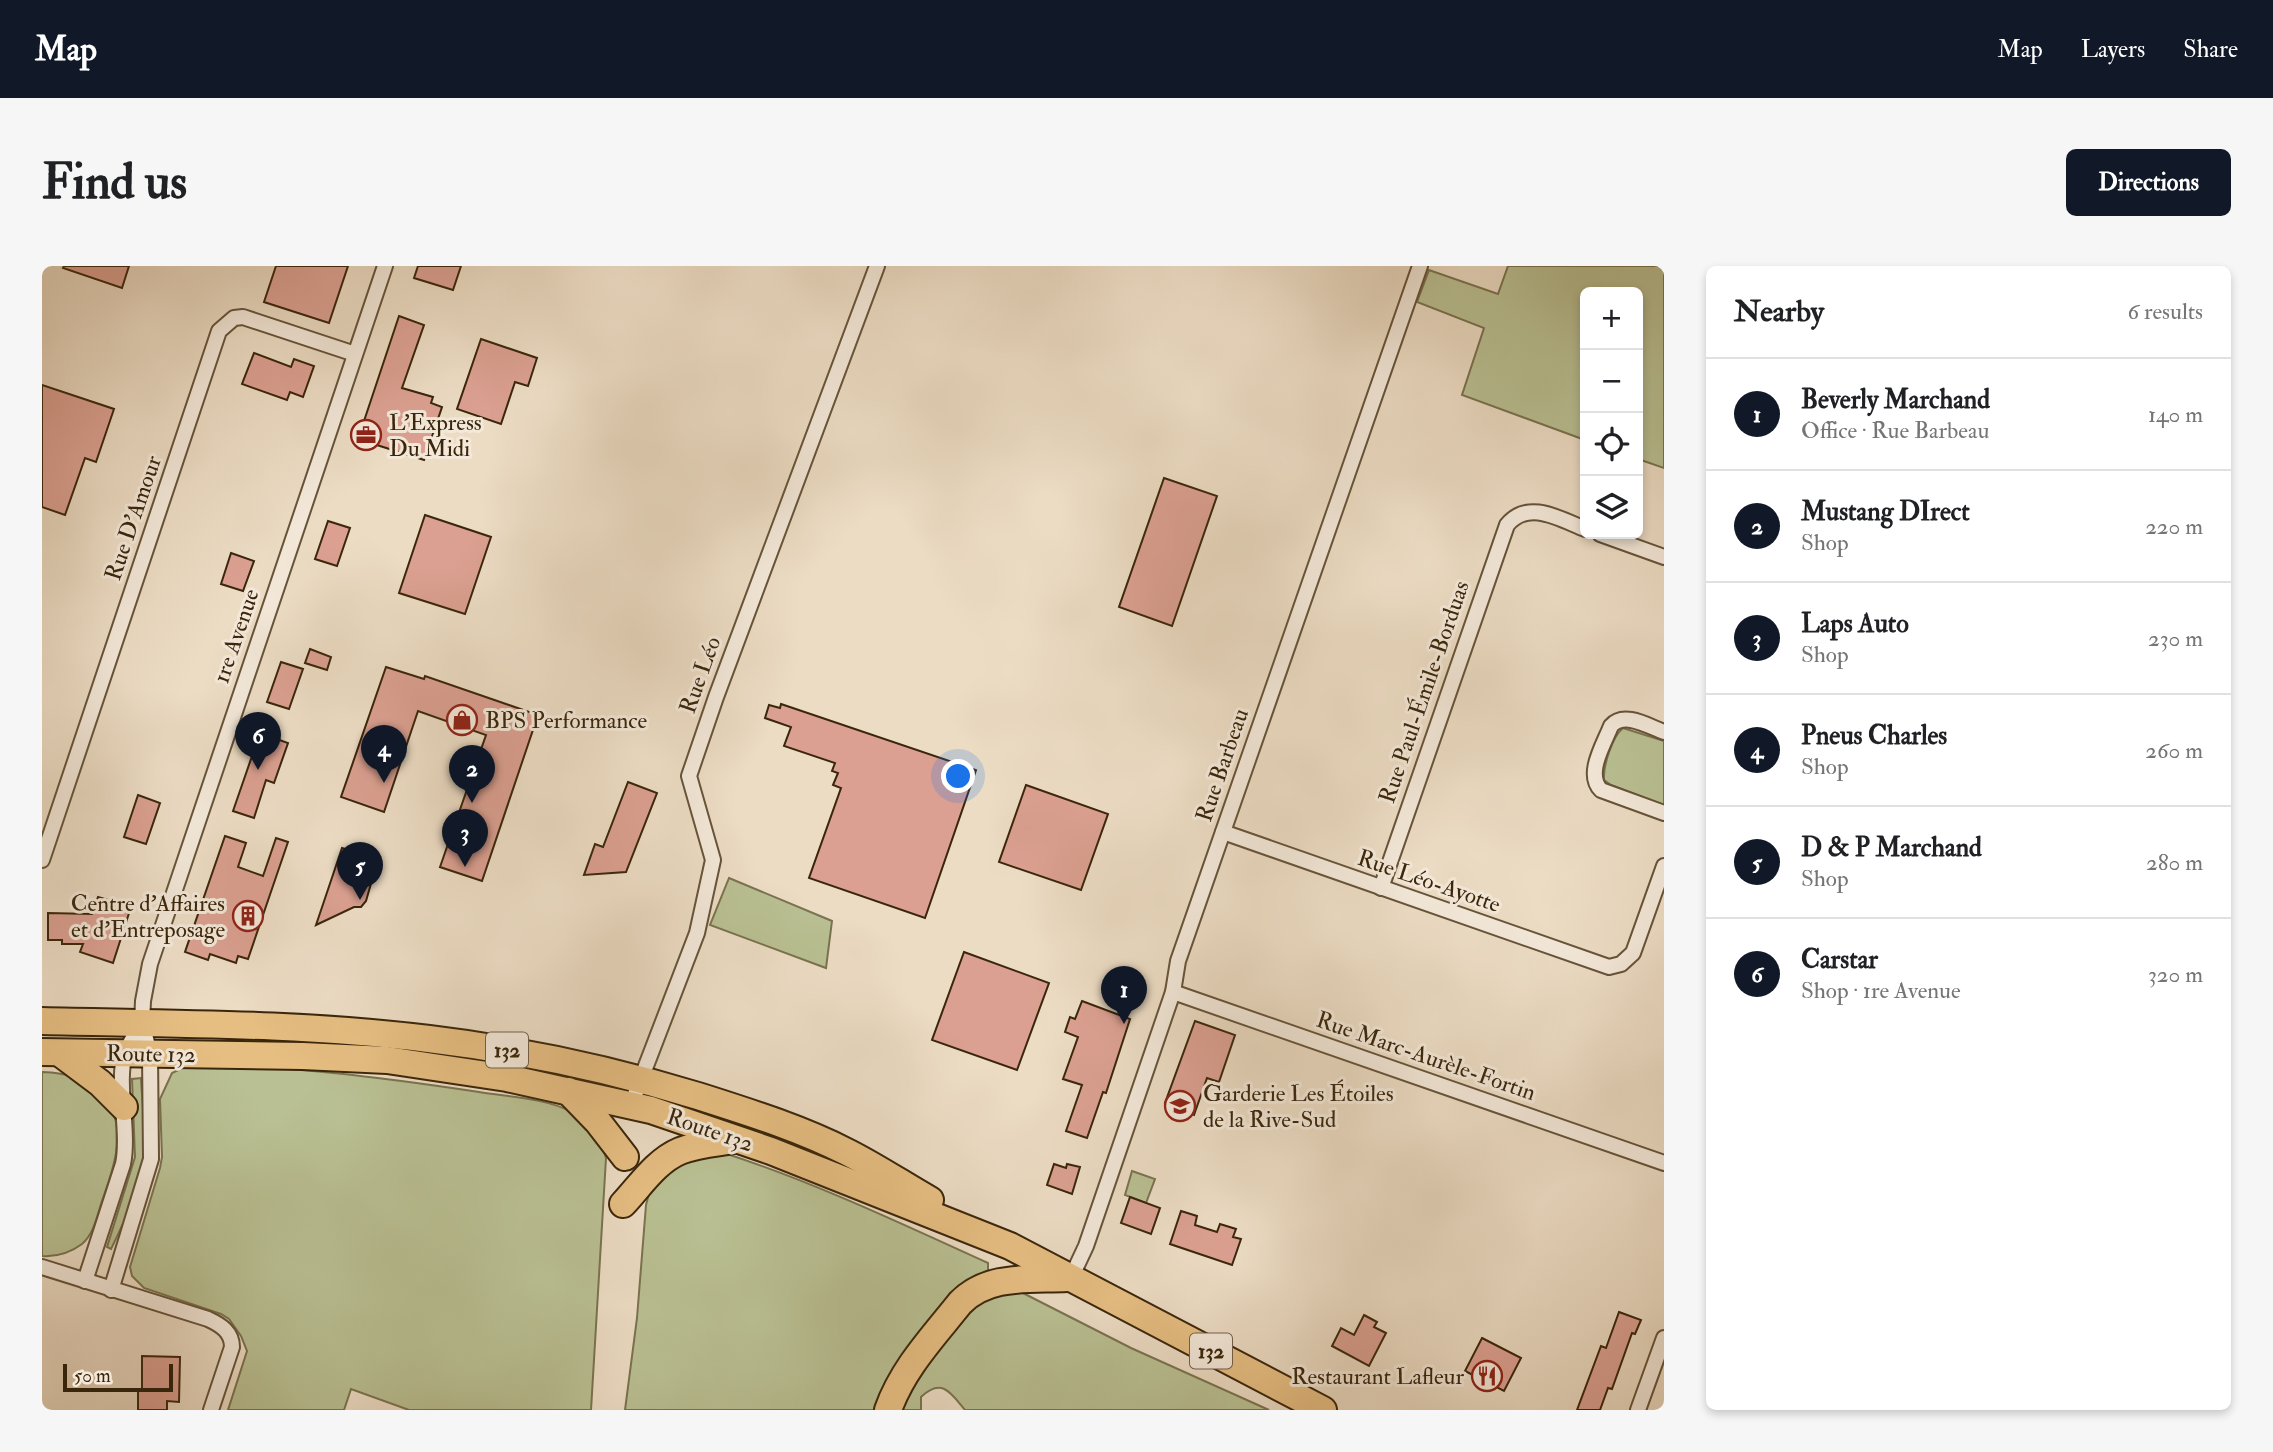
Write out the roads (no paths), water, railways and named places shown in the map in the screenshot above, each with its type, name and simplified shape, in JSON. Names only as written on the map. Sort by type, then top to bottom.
[{"type":"highway","name":"Route 132","points":[[42,1021],[397,1035],[557,1059],[719,1103],[848,1152],[1010,1247],[1323,1410]]},
{"type":"highway","name":"Route 132","points":[[51,1052],[387,1060],[471,1071],[631,1105],[740,1139],[1010,1247]]},
{"type":"highway","points":[[51,1052],[100,1083],[124,1107]]},
{"type":"highway","points":[[568,1091],[598,1122],[625,1157]]},
{"type":"highway","points":[[623,1204],[659,1164],[671,1155],[696,1146],[740,1139]]},
{"type":"highway","points":[[888,1410],[907,1369],[970,1293],[1003,1280],[1071,1278]]},
{"type":"street","name":"1re Avenue","points":[[142,1023],[150,964],[385,266]]},
{"type":"street","name":"Rue Léo","points":[[631,1105],[697,933],[713,860],[690,776],[716,697],[877,266]]},
{"type":"street","name":"Rue Barbeau","points":[[1071,1278],[1086,1247],[1173,992],[1175,970],[1420,266]]},
{"type":"street","name":"Rue D'Amour","points":[[42,859],[219,331],[234,318],[243,317],[355,354]]},
{"type":"street","name":"Rue Paul-Émile-Borduas","points":[[1381,888],[1507,525],[1517,514],[1538,512],[1580,526]]},
{"type":"street","points":[[1614,539],[1664,557]]},
{"type":"street","points":[[1664,732],[1625,718],[1614,722],[1594,776],[1601,790],[1664,813]]},
{"type":"street","name":"Rue Léo-Ayotte","points":[[1223,832],[1609,967],[1621,964],[1631,957],[1636,948],[1664,866]]},
{"type":"street","name":"Rue Marc-Aurèle-Fortin","points":[[1173,992],[1664,1163]]},
{"type":"street","points":[[85,1281],[123,1164],[126,1144],[124,1107],[142,1023]]},
{"type":"street","points":[[111,1290],[151,1159],[137,1054],[142,1023]]},
{"type":"street","points":[[42,1267],[208,1320],[228,1332],[232,1347],[211,1410]]},
{"type":"street","points":[[1638,1410],[1664,1338]]},
{"type":"place","name":"L'Express Du Midi","points":[[366,435]]},
{"type":"place","name":"BPS Performance","points":[[462,720]]},
{"type":"place","name":"Carstar","points":[[258,770]]},
{"type":"place","name":"Pneus Charles","points":[[384,783]]},
{"type":"place","name":"Mustang DIrect","points":[[472,803]]},
{"type":"place","name":"Laps Auto","points":[[465,867]]},
{"type":"place","name":"D & P Marchand","points":[[360,900]]},
{"type":"place","name":"Centre d'Affaires et d'Entreposage","points":[[248,916]]},
{"type":"place","name":"Beverly Marchand","points":[[1124,1024]]},
{"type":"place","name":"Garderie Les Étoiles de la Rive-Sud","points":[[1180,1106]]},
{"type":"place","name":"Restaurant Lafleur","points":[[1487,1376]]}]
